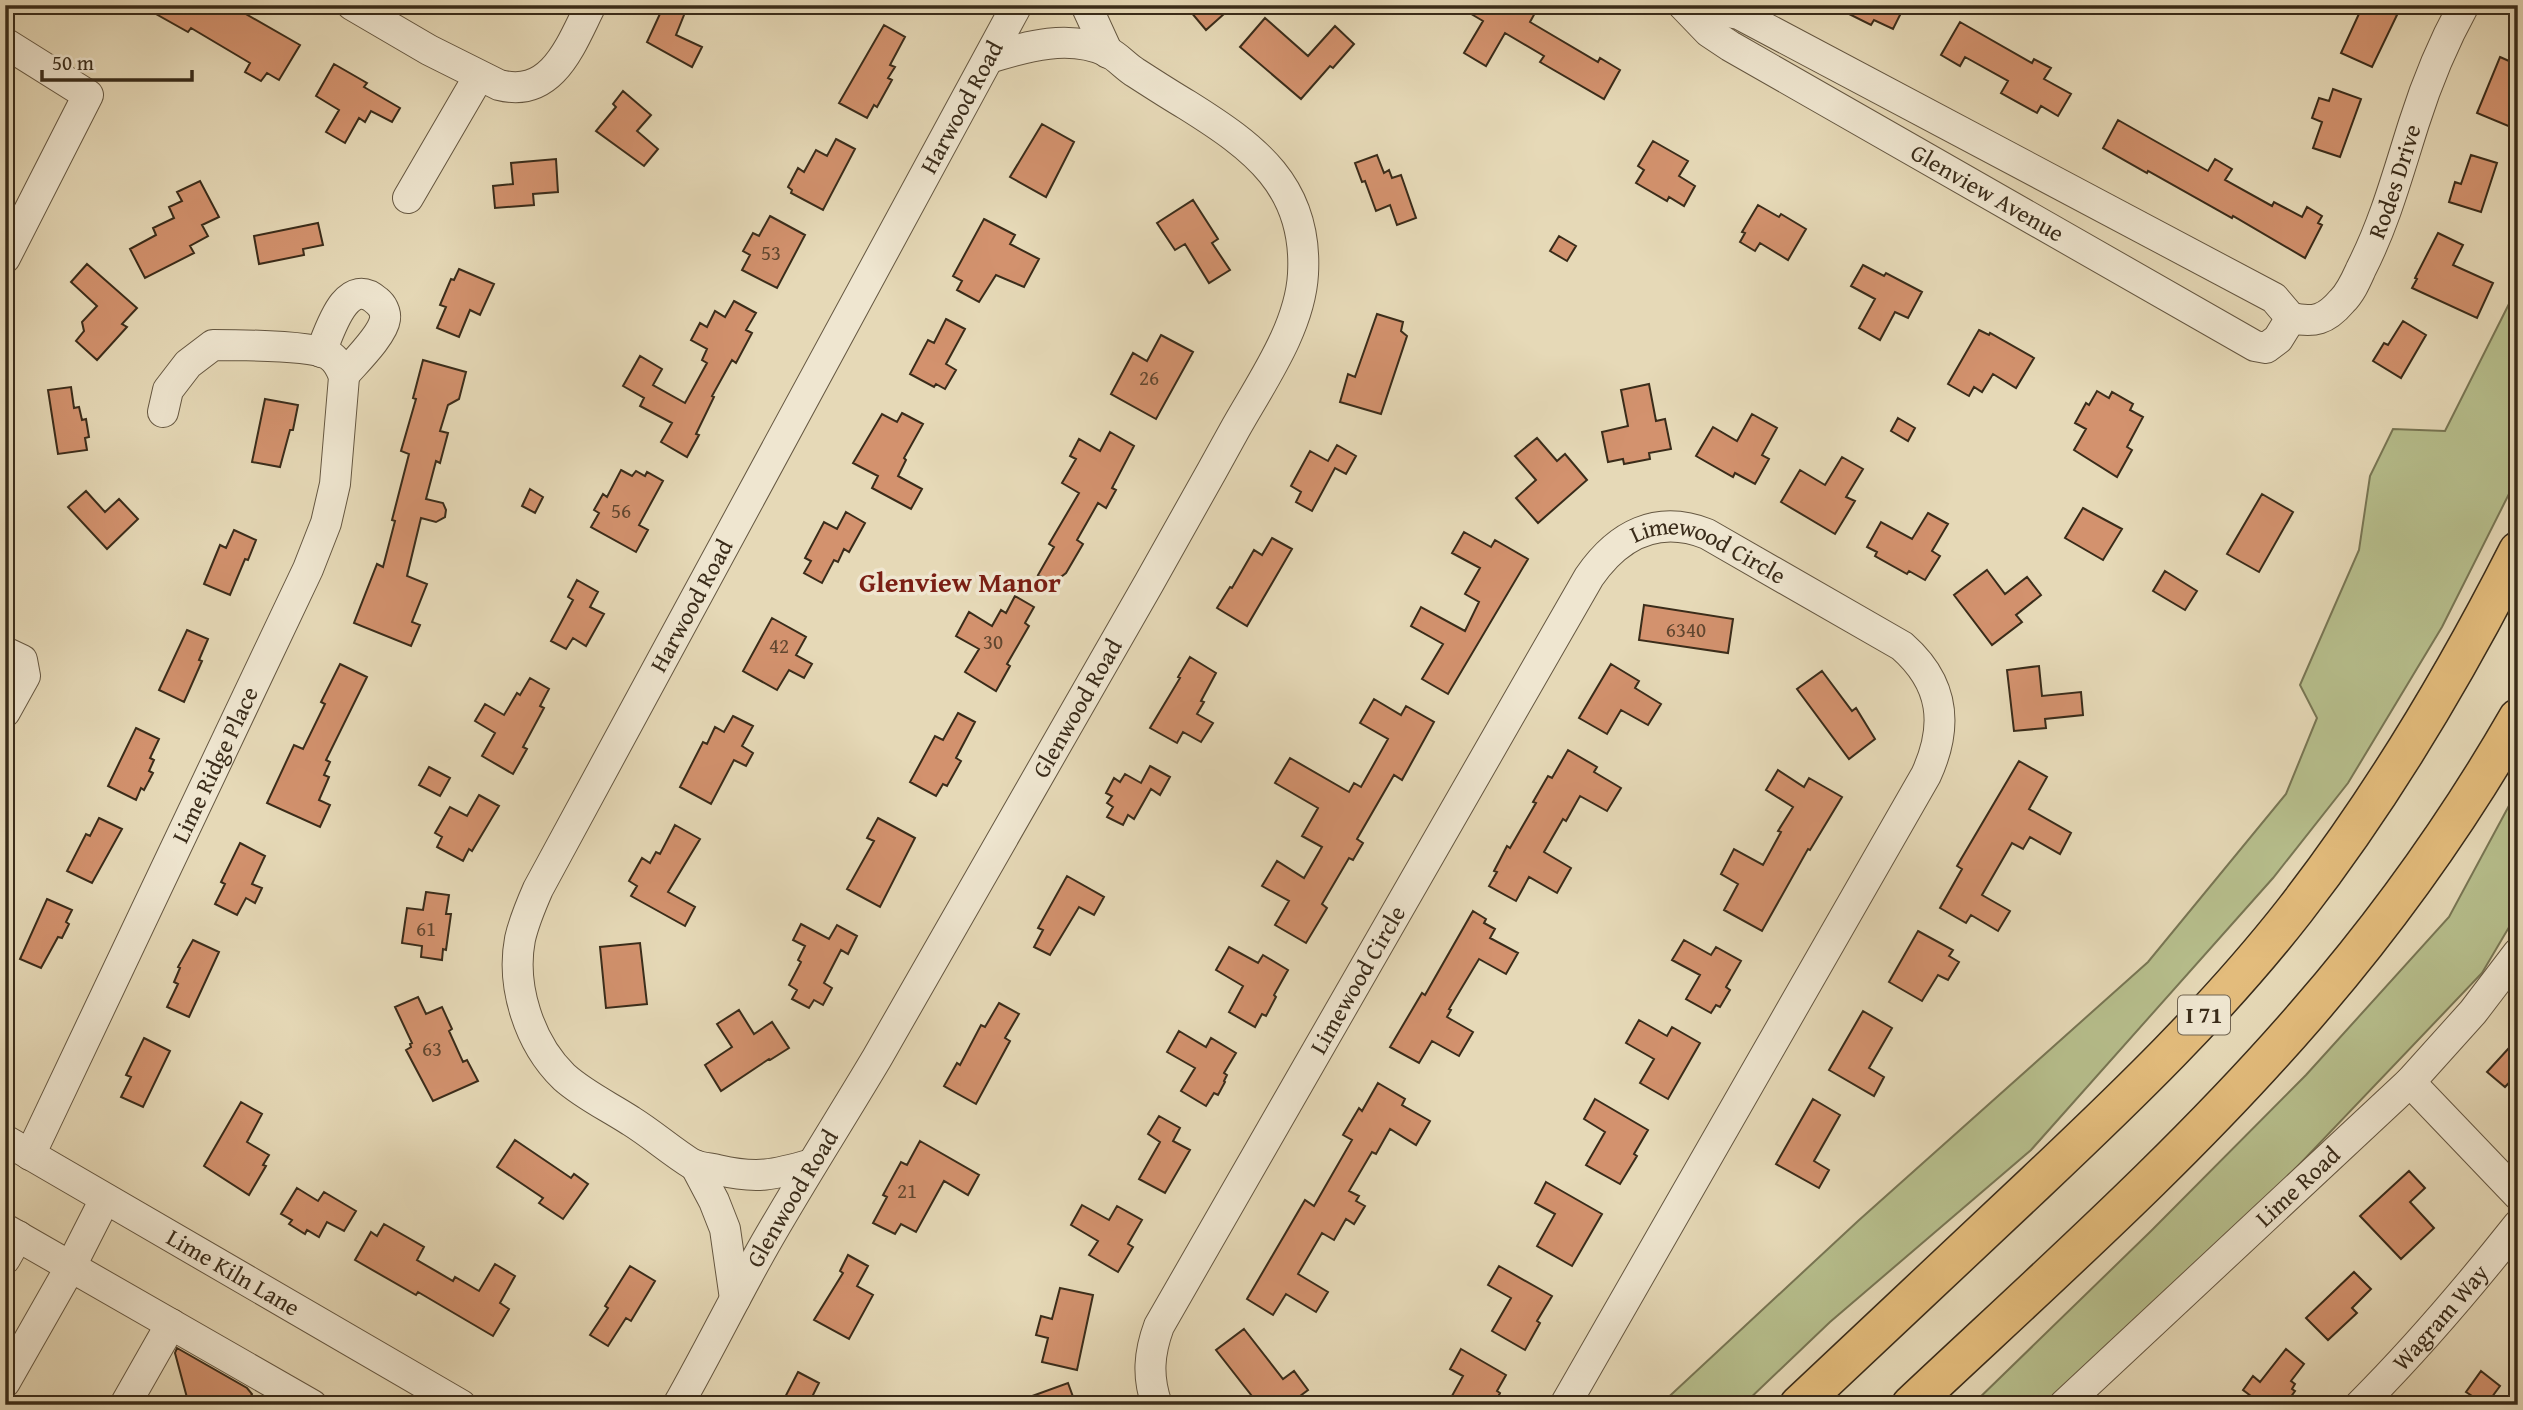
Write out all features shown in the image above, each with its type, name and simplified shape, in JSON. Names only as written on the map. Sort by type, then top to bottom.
[{"type":"highway","name":"I 71","points":[[1799,1405],[2147,1075],[2285,922],[2351,835],[2413,742],[2469,645],[2518,551]]},
{"type":"highway","points":[[1911,1405],[2146,1182],[2221,1108],[2305,1017],[2404,893],[2464,806],[2518,718]]},
{"type":"street","points":[[352,5],[479,76],[510,88],[533,86],[546,78],[565,56],[591,5]]},
{"type":"street","name":"Harwood Road","points":[[812,1164],[751,1177],[695,1165],[629,1119],[591,1098],[564,1076],[542,1049],[529,1022],[520,988],[519,949],[527,914],[538,889],[1017,5]]},
{"type":"street","name":"Glenwood Road","points":[[1086,5],[1108,53]]},
{"type":"street","points":[[1685,5],[1739,14],[2274,298],[2291,318]]},
{"type":"street","name":"Glenview Avenue","points":[[1685,5],[1709,32],[1730,46],[2255,346],[2266,348],[2278,340],[2291,318]]},
{"type":"street","name":"Rodes Drive","points":[[2291,318],[2311,322],[2321,317],[2344,299],[2353,285],[2373,246],[2393,193],[2430,76],[2464,5]]},
{"type":"street","name":"Glenwood Road","points":[[678,1405],[812,1164],[881,1049],[1179,529],[1293,323],[1298,305],[1303,269],[1300,233],[1288,198],[1269,167],[1227,130],[1108,53],[1082,46],[1049,43],[1027,46],[989,58]]},
{"type":"street","points":[[5,258],[13,223],[88,94],[6,45]]},
{"type":"street","points":[[408,198],[479,76]]},
{"type":"street","name":"Lime Ridge Place","points":[[18,1148],[308,569],[326,523],[335,484],[344,394],[334,363],[213,345],[188,364],[168,390],[163,412]]},
{"type":"street","name":"Limewood Circle","points":[[1157,1405],[1151,1388],[1150,1365],[1159,1326],[1589,577],[1608,552],[1631,536],[1656,527],[1676,526],[1707,534],[1902,646],[1917,659],[1931,681],[1939,705],[1939,734],[1926,775],[1565,1405]]},
{"type":"street","points":[[5,652],[22,660],[24,676],[5,712]]},
{"type":"street","name":"Lime Road","points":[[2064,1405],[2410,1082],[2473,1012],[2518,953]]},
{"type":"street","points":[[2410,1082],[2518,1195]]},
{"type":"street","name":"Lime Kiln Lane","points":[[18,1148],[461,1405]]},
{"type":"street","name":"Harwood Road","points":[[695,1165],[725,1229],[735,1299]]},
{"type":"street","points":[[5,1382],[106,1199]]},
{"type":"street","name":"Wagram Way","points":[[2360,1405],[2406,1359],[2460,1298],[2518,1225]]},
{"type":"street","points":[[10,1242],[71,1266],[298,1401]]},
{"type":"street","points":[[125,1405],[145,1391],[171,1324]]},
{"type":"green space","points":[[2518,286],[2518,476],[2442,627],[2348,783],[2273,878],[2031,1150],[1830,1322],[1743,1405],[1660,1405],[1858,1221],[2148,962],[2286,794],[2317,718],[2300,685],[2359,550],[2370,476],[2393,429],[2445,431]]},
{"type":"green space","points":[[2518,789],[2518,912],[2482,973],[2272,1193],[2049,1405],[1972,1405],[2306,1075],[2449,917]]},
{"type":"building","points":[[140,5],[230,5],[300,45],[279,80],[267,73],[261,81],[245,72],[250,63],[191,28],[188,32]]},
{"type":"building","points":[[664,5],[688,5],[676,35],[702,47],[692,67],[647,42]]},
{"type":"building","points":[[1185,5],[1234,5],[1206,30]]},
{"type":"building","points":[[1456,5],[1521,5],[1535,13],[1530,22],[1598,62],[1600,58],[1620,70],[1604,99],[1540,62],[1544,56],[1505,33],[1486,66],[1464,53],[1483,21]]},
{"type":"building","points":[[1831,5],[1905,5],[1893,29],[1874,20],[1871,25]]},
{"type":"building","points":[[2363,5],[2376,5],[2397,15],[2372,67],[2341,53]]},
{"type":"building","points":[[1265,18],[1308,56],[1335,26],[1354,44],[1301,99],[1240,47]]},
{"type":"building","points":[[1960,22],[2032,63],[2034,59],[2051,68],[2044,79],[2071,94],[2058,116],[2041,106],[2037,113],[2001,93],[2008,81],[1965,57],[1960,66],[1941,55]]},
{"type":"building","points":[[884,25],[905,37],[890,65],[895,67],[888,78],[892,80],[877,107],[874,105],[867,118],[839,103]]},
{"type":"building","points":[[2500,57],[2518,65],[2518,130],[2477,113]]},
{"type":"building","points":[[334,64],[367,83],[364,87],[400,108],[392,122],[371,111],[365,122],[359,118],[345,143],[326,132],[339,110],[316,96]]},
{"type":"building","points":[[2333,89],[2361,99],[2340,157],[2313,148],[2322,122],[2312,118],[2319,98],[2329,101]]},
{"type":"building","points":[[623,91],[651,115],[637,131],[658,149],[644,166],[596,131],[616,107],[613,104]]},
{"type":"building","points":[[2118,120],[2208,171],[2215,159],[2232,169],[2225,180],[2272,206],[2274,202],[2302,217],[2307,207],[2322,216],[2318,223],[2322,225],[2305,258],[2233,216],[2232,218],[2103,148]]},
{"type":"building","points":[[1042,124],[1074,142],[1046,197],[1010,177]]},
{"type":"building","points":[[836,139],[855,149],[823,210],[791,193],[792,190],[788,187],[798,168],[804,172],[816,150],[827,156]]},
{"type":"building","points":[[1653,141],[1688,161],[1679,176],[1695,186],[1684,206],[1669,197],[1667,201],[1636,183],[1644,170],[1638,166]]},
{"type":"building","points":[[1377,155],[1384,173],[1389,170],[1392,178],[1401,175],[1416,218],[1397,225],[1390,205],[1376,211],[1355,163]]},
{"type":"building","points":[[2471,155],[2497,163],[2481,212],[2449,202],[2455,182],[2461,184]]},
{"type":"building","points":[[556,159],[558,192],[533,194],[534,205],[495,208],[493,186],[513,184],[511,163]]},
{"type":"building","points":[[200,181],[219,217],[202,225],[208,236],[190,246],[194,253],[145,278],[130,249],[156,235],[153,228],[174,218],[169,207],[182,201],[177,192]]},
{"type":"building","points":[[1193,200],[1218,239],[1212,243],[1230,270],[1209,283],[1185,244],[1175,250],[1157,223]]},
{"type":"building","points":[[1758,205],[1779,217],[1781,214],[1806,229],[1788,260],[1760,243],[1755,251],[1740,242],[1745,233],[1742,232]]},
{"type":"building","points":[[770,216],[805,235],[777,288],[742,270],[750,255],[743,251],[753,233],[759,236]]},
{"type":"building","points":[[984,219],[1015,235],[1010,244],[1039,259],[1024,287],[996,275],[979,302],[957,290],[962,281],[953,276]]},
{"type":"building","points":[[318,223],[323,245],[303,249],[304,255],[259,264],[254,236]]},
{"type":"building","points":[[2438,233],[2463,245],[2453,265],[2493,283],[2477,318],[2412,288]]},
{"type":"building","points":[[1559,236],[1576,246],[1567,261],[1550,251]]},
{"type":"building","points":[[87,264],[137,308],[122,324],[127,327],[97,360],[76,341],[84,331],[82,322],[97,306],[71,282]]},
{"type":"building","points":[[1863,265],[1884,276],[1886,273],[1922,292],[1908,318],[1895,312],[1880,340],[1859,328],[1875,299],[1851,286]]},
{"type":"building","points":[[459,269],[494,284],[480,315],[470,310],[459,337],[437,328],[446,307],[440,305],[451,279],[454,280]]},
{"type":"building","points":[[734,301],[756,313],[746,330],[752,333],[736,363],[732,360],[712,396],[714,397],[696,434],[699,435],[687,457],[661,442],[672,423],[640,406],[644,398],[623,386],[640,356],[662,369],[653,385],[685,403],[707,363],[702,360],[707,349],[691,340],[700,323],[707,327],[715,311],[725,317]]},
{"type":"building","points":[[1377,314],[1403,322],[1401,331],[1407,336],[1381,414],[1340,402],[1348,374],[1355,377]]},
{"type":"building","points":[[946,319],[965,329],[946,364],[956,370],[945,389],[936,384],[934,387],[910,374],[928,340],[934,343]]},
{"type":"building","points":[[2403,321],[2426,335],[2401,378],[2373,361],[2384,343],[2388,345]]},
{"type":"building","points":[[1979,330],[1989,335],[1990,333],[2034,358],[2016,388],[1993,374],[1982,392],[1974,387],[1969,396],[1948,384]]},
{"type":"building","points":[[1161,335],[1193,352],[1156,419],[1111,394],[1133,353],[1147,361]]},
{"type":"building","points":[[423,360],[466,372],[459,399],[448,405],[440,431],[448,433],[440,463],[436,461],[426,499],[443,503],[445,517],[436,522],[421,518],[407,576],[427,584],[412,622],[420,625],[411,646],[354,623],[377,564],[383,567],[409,454],[401,451],[416,399],[413,398]]},
{"type":"building","points":[[1649,384],[1656,421],[1665,419],[1671,449],[1649,453],[1650,459],[1624,464],[1623,459],[1608,462],[1602,432],[1628,426],[1621,390]]},
{"type":"building","points":[[71,387],[74,408],[79,407],[82,420],[86,419],[89,437],[85,438],[87,450],[58,454],[48,390]]},
{"type":"building","points":[[2097,391],[2109,398],[2112,392],[2133,404],[2130,410],[2143,417],[2127,447],[2132,450],[2117,477],[2074,450],[2086,429],[2075,423],[2086,403],[2089,405]]},
{"type":"building","points":[[265,399],[298,405],[293,430],[290,430],[280,467],[252,462]]},
{"type":"building","points":[[902,413],[923,424],[904,458],[906,460],[898,476],[922,489],[911,509],[872,488],[878,476],[853,463],[882,414],[897,422]]},
{"type":"building","points":[[1752,414],[1777,428],[1762,455],[1769,459],[1755,484],[1735,473],[1733,477],[1696,456],[1713,427],[1737,441]]},
{"type":"building","points":[[1898,418],[1915,428],[1908,441],[1891,431]]},
{"type":"building","points":[[1110,432],[1134,446],[1112,488],[1116,490],[1106,508],[1098,503],[1077,540],[1083,544],[1066,573],[1053,583],[1038,575],[1054,547],[1049,544],[1079,493],[1062,483],[1076,459],[1070,456],[1079,439],[1100,451]]},
{"type":"building","points":[[1537,438],[1557,461],[1565,454],[1587,480],[1538,523],[1516,498],[1536,480],[1515,456]]},
{"type":"building","points":[[1337,445],[1356,456],[1346,474],[1335,468],[1312,511],[1296,502],[1301,492],[1291,486],[1310,451],[1328,461]]},
{"type":"building","points":[[1842,457],[1863,469],[1846,497],[1855,501],[1835,534],[1781,502],[1800,470],[1825,485]]},
{"type":"building","points":[[621,470],[632,476],[636,471],[645,476],[647,472],[663,481],[639,525],[648,530],[636,552],[591,527],[599,513],[594,510],[603,494],[607,497]]},
{"type":"building","points":[[530,489],[543,497],[535,513],[522,506]]},
{"type":"building","points":[[86,491],[105,512],[119,499],[138,519],[107,549],[68,507]]},
{"type":"building","points":[[2262,494],[2293,512],[2259,572],[2227,554]]},
{"type":"building","points":[[2083,508],[2122,529],[2103,560],[2065,538]]},
{"type":"building","points":[[846,512],[865,523],[849,552],[844,549],[838,562],[834,560],[822,583],[804,573],[811,561],[805,558],[824,522],[837,529]]},
{"type":"building","points":[[1928,513],[1948,524],[1932,551],[1940,556],[1925,580],[1909,571],[1907,574],[1875,556],[1877,552],[1867,547],[1881,522],[1912,539]]},
{"type":"building","points":[[234,530],[256,540],[230,595],[204,584],[220,545],[226,548]]},
{"type":"building","points":[[1464,532],[1491,547],[1495,540],[1528,559],[1448,694],[1422,679],[1443,644],[1411,626],[1421,607],[1465,631],[1479,602],[1465,594],[1480,568],[1452,553]]},
{"type":"building","points":[[1272,538],[1292,549],[1247,626],[1217,608],[1254,550],[1262,555]]},
{"type":"building","points":[[1987,570],[2005,594],[2027,577],[2041,595],[2016,615],[2022,622],[1992,645],[1954,595]]},
{"type":"building","points":[[2165,571],[2197,591],[2185,610],[2153,591]]},
{"type":"building","points":[[577,580],[598,592],[590,607],[604,614],[586,646],[573,638],[566,649],[551,641],[573,600],[568,597]]},
{"type":"building","points":[[1015,596],[1034,607],[1025,623],[1029,626],[1007,664],[1010,666],[996,691],[965,672],[979,649],[956,636],[969,612],[992,626],[1001,610],[1006,613]]},
{"type":"building","points":[[1644,605],[1733,619],[1728,653],[1639,640]]},
{"type":"building","points":[[772,618],[806,637],[796,655],[812,664],[804,678],[789,670],[777,690],[743,671]]},
{"type":"building","points":[[187,630],[208,639],[199,660],[202,661],[184,702],[159,690]]},
{"type":"building","points":[[1190,657],[1216,673],[1197,714],[1213,723],[1201,742],[1183,732],[1177,743],[1150,728]]},
{"type":"building","points":[[340,664],[367,677],[326,760],[330,762],[324,775],[329,777],[319,800],[330,805],[320,827],[267,803],[294,745],[303,749],[325,704],[321,702]]},
{"type":"building","points":[[1611,664],[1639,681],[1635,688],[1661,704],[1648,725],[1621,710],[1607,734],[1579,718]]},
{"type":"building","points":[[2039,666],[2042,696],[2081,692],[2083,715],[2045,719],[2046,728],[2014,731],[2007,670]]},
{"type":"building","points":[[1822,671],[1852,711],[1856,708],[1875,739],[1849,759],[1797,689]]},
{"type":"building","points":[[530,678],[549,689],[540,706],[544,708],[523,747],[527,749],[513,774],[482,756],[495,733],[475,721],[485,704],[504,715]]},
{"type":"building","points":[[1374,699],[1401,715],[1406,706],[1434,722],[1402,780],[1394,775],[1357,839],[1363,843],[1353,860],[1349,858],[1322,904],[1327,908],[1306,943],[1275,925],[1289,901],[1262,886],[1277,861],[1304,878],[1322,847],[1302,836],[1318,808],[1275,783],[1290,758],[1349,792],[1354,783],[1361,787],[1388,739],[1360,723]]},
{"type":"building","points":[[958,713],[975,722],[956,758],[961,761],[947,786],[943,784],[936,796],[910,782],[935,736],[943,740]]},
{"type":"building","points":[[733,716],[753,726],[742,746],[753,753],[746,766],[734,760],[711,804],[680,787],[703,742],[707,744],[715,727],[724,732]]},
{"type":"building","points":[[136,728],[159,739],[150,758],[154,760],[149,771],[153,773],[144,790],[141,788],[136,800],[108,786]]},
{"type":"building","points":[[1568,750],[1597,767],[1594,772],[1621,788],[1607,811],[1580,796],[1566,821],[1563,819],[1544,852],[1571,868],[1557,893],[1529,877],[1516,901],[1489,886],[1497,872],[1494,871],[1536,803],[1533,802],[1548,776],[1552,778]]},
{"type":"building","points":[[2019,761],[2047,777],[2029,809],[2071,833],[2060,854],[2030,837],[2023,849],[2012,843],[1982,895],[2010,911],[1998,931],[1971,915],[1966,923],[1940,908],[1962,869],[1957,866]]},
{"type":"building","points":[[1150,766],[1170,777],[1160,795],[1151,789],[1134,819],[1128,815],[1123,825],[1107,817],[1113,807],[1107,803],[1112,796],[1106,793],[1114,778],[1120,782],[1125,774],[1141,783]]},
{"type":"building","points":[[429,767],[450,778],[440,796],[419,785]]},
{"type":"building","points":[[1778,770],[1804,787],[1809,778],[1842,797],[1810,850],[1808,849],[1762,931],[1724,910],[1738,884],[1721,874],[1734,849],[1763,865],[1781,832],[1778,831],[1793,807],[1766,790]]},
{"type":"building","points":[[479,795],[499,806],[463,861],[437,847],[442,837],[435,833],[450,807],[467,816]]},
{"type":"building","points":[[99,818],[122,829],[92,883],[67,871],[86,834],[90,836]]},
{"type":"building","points":[[878,818],[915,838],[880,907],[847,889],[874,841],[867,838]]},
{"type":"building","points":[[675,825],[700,839],[668,892],[695,907],[685,926],[631,896],[637,886],[629,881],[642,858],[650,863],[656,852],[660,854]]},
{"type":"building","points":[[240,843],[265,856],[252,884],[262,888],[255,903],[246,898],[237,915],[215,904],[225,884],[221,882]]},
{"type":"building","points":[[1067,876],[1104,897],[1094,915],[1079,907],[1050,955],[1034,947],[1043,930],[1038,928]]},
{"type":"building","points":[[426,892],[449,895],[446,914],[451,914],[442,960],[421,957],[422,946],[402,943],[407,908],[423,910]]},
{"type":"building","points":[[47,899],[72,910],[62,938],[58,937],[41,968],[20,959]]},
{"type":"building","points":[[1473,911],[1486,919],[1484,923],[1495,929],[1490,938],[1518,953],[1506,974],[1479,959],[1449,1009],[1451,1010],[1447,1017],[1473,1032],[1459,1056],[1432,1041],[1419,1063],[1390,1047],[1422,993],[1425,995]]},
{"type":"building","points":[[801,924],[829,939],[837,925],[857,936],[848,954],[841,950],[824,983],[832,988],[823,1005],[814,1000],[809,1008],[792,999],[797,990],[789,985],[801,962],[798,960],[805,946],[793,940]]},
{"type":"building","points":[[1918,931],[1953,950],[1949,956],[1959,962],[1948,980],[1938,975],[1922,1001],[1889,982]]},
{"type":"building","points":[[193,940],[219,952],[189,1017],[167,1007],[178,984],[174,982],[180,968],[178,967]]},
{"type":"building","points":[[1684,940],[1711,955],[1716,947],[1741,961],[1726,987],[1730,990],[1720,1007],[1716,1005],[1711,1013],[1686,999],[1700,975],[1672,960]]},
{"type":"building","points":[[640,943],[647,1004],[606,1008],[600,947]]},
{"type":"building","points":[[1229,947],[1258,963],[1263,955],[1288,970],[1266,1016],[1262,1014],[1255,1027],[1229,1012],[1243,986],[1216,970]]},
{"type":"building","points":[[418,997],[426,1014],[442,1007],[463,1062],[467,1060],[478,1081],[433,1101],[406,1050],[412,1043],[395,1007]]},
{"type":"building","points":[[999,1003],[1019,1014],[1005,1038],[1010,1041],[976,1104],[944,1086],[957,1063],[960,1065],[981,1025],[985,1027]]},
{"type":"building","points":[[739,1010],[754,1034],[772,1022],[789,1048],[721,1091],[705,1065],[732,1047],[717,1024]]},
{"type":"building","points":[[1863,1011],[1892,1028],[1869,1068],[1884,1077],[1874,1096],[1829,1070]]},
{"type":"building","points":[[1639,1020],[1667,1036],[1672,1027],[1700,1043],[1668,1099],[1640,1083],[1654,1059],[1626,1043]]},
{"type":"building","points":[[1179,1031],[1206,1047],[1211,1038],[1236,1053],[1224,1073],[1227,1075],[1218,1095],[1214,1093],[1206,1106],[1181,1091],[1195,1068],[1167,1052]]},
{"type":"building","points":[[144,1038],[170,1051],[143,1107],[121,1097],[131,1077],[126,1075]]},
{"type":"building","points":[[2518,1038],[2518,1073],[2505,1087],[2487,1072]]},
{"type":"building","points":[[1378,1083],[1405,1099],[1402,1105],[1430,1121],[1416,1145],[1390,1129],[1376,1154],[1372,1152],[1349,1191],[1359,1196],[1356,1201],[1365,1206],[1354,1224],[1346,1219],[1334,1240],[1322,1233],[1298,1274],[1328,1292],[1316,1312],[1286,1294],[1273,1315],[1247,1299],[1305,1200],[1314,1206],[1352,1140],[1343,1135],[1359,1108],[1362,1111]]},
{"type":"building","points":[[1595,1099],[1648,1130],[1634,1154],[1637,1156],[1620,1184],[1586,1165],[1605,1132],[1584,1119]]},
{"type":"building","points":[[1813,1099],[1840,1115],[1814,1161],[1829,1170],[1819,1188],[1776,1164]]},
{"type":"building","points":[[241,1102],[262,1114],[247,1142],[269,1155],[263,1165],[266,1166],[249,1195],[204,1166]]},
{"type":"building","points":[[1159,1116],[1180,1128],[1173,1141],[1190,1150],[1165,1193],[1139,1179],[1160,1142],[1148,1134]]},
{"type":"building","points":[[515,1140],[571,1178],[574,1174],[588,1184],[563,1219],[539,1203],[543,1198],[497,1167]]},
{"type":"building","points":[[920,1141],[979,1175],[968,1195],[944,1181],[916,1232],[901,1224],[895,1234],[873,1223],[887,1197],[883,1195],[901,1162],[907,1165]]},
{"type":"building","points":[[2409,1171],[2425,1188],[2410,1202],[2434,1228],[2401,1259],[2360,1216]]},
{"type":"building","points":[[1546,1182],[1602,1214],[1572,1266],[1537,1246],[1555,1214],[1535,1203]]},
{"type":"building","points":[[297,1188],[318,1201],[324,1192],[356,1211],[344,1231],[327,1222],[319,1237],[307,1230],[305,1234],[289,1224],[292,1220],[281,1214]]},
{"type":"building","points":[[1082,1205],[1109,1220],[1117,1206],[1142,1220],[1128,1244],[1133,1247],[1118,1272],[1089,1255],[1098,1241],[1071,1225]]},
{"type":"building","points":[[384,1224],[424,1247],[417,1260],[453,1281],[455,1277],[479,1291],[495,1264],[515,1276],[500,1303],[509,1309],[493,1336],[418,1292],[416,1295],[355,1260],[371,1232],[377,1236]]},
{"type":"building","points":[[848,1255],[868,1266],[857,1286],[873,1295],[849,1339],[814,1320],[843,1273],[840,1271]]},
{"type":"building","points":[[630,1266],[655,1281],[631,1321],[626,1318],[608,1346],[590,1335]]},
{"type":"building","points":[[1499,1266],[1552,1296],[1537,1321],[1540,1323],[1525,1350],[1492,1331],[1511,1298],[1488,1285]]},
{"type":"building","points":[[2354,1272],[2371,1289],[2352,1308],[2357,1313],[2328,1340],[2306,1318]]},
{"type":"building","points":[[1060,1288],[1093,1295],[1077,1370],[1042,1362],[1048,1338],[1036,1335],[1041,1316],[1052,1319]]},
{"type":"building","points":[[1244,1329],[1283,1379],[1294,1371],[1308,1390],[1288,1405],[1259,1405],[1216,1350]]},
{"type":"building","points":[[177,1348],[247,1388],[252,1394],[245,1405],[189,1405],[175,1353]]},
{"type":"building","points":[[1461,1349],[1506,1375],[1497,1391],[1500,1393],[1494,1405],[1447,1405],[1463,1376],[1450,1369]]},
{"type":"building","points":[[2286,1349],[2304,1364],[2291,1381],[2295,1384],[2292,1389],[2295,1391],[2285,1405],[2263,1405],[2243,1390],[2253,1376],[2260,1382]]},
{"type":"building","points":[[2481,1371],[2500,1386],[2486,1405],[2466,1392]]},
{"type":"building","points":[[798,1372],[819,1383],[808,1405],[781,1405]]},
{"type":"building","points":[[1068,1383],[1076,1405],[1013,1405],[1013,1403]]},
{"type":"district","name":"Glenview Manor","points":[[960,582]]}]
